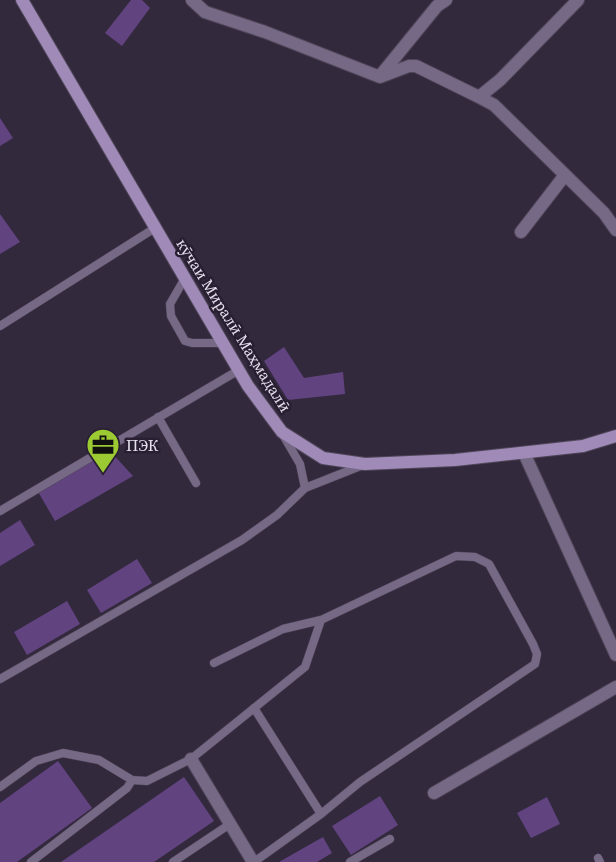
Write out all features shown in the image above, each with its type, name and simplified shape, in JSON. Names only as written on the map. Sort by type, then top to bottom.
[{"type":"street","name":"кӯчаи Миралӣ Маҳмадалӣ","points":[[21,0],[239,370],[282,432],[323,458],[365,464],[455,460],[524,453],[583,446],[616,436]]},
{"type":"street","points":[[192,0],[265,32],[380,77],[409,66],[416,66],[494,105],[604,213],[616,230]]},
{"type":"street","points":[[380,77],[437,6],[446,0]]},
{"type":"street","points":[[479,97],[500,80],[578,0]]},
{"type":"street","points":[[521,232],[565,176]]},
{"type":"street","points":[[524,453],[616,655]]},
{"type":"street","points":[[434,794],[616,687]]},
{"type":"street","points":[[191,759],[254,862]]},
{"type":"lane","points":[[0,326],[155,228]]},
{"type":"lane","points":[[185,278],[170,304],[171,316],[185,341],[192,344],[223,343]]},
{"type":"lane","points":[[0,511],[239,370]]},
{"type":"lane","points":[[158,417],[196,483]]},
{"type":"lane","points":[[282,432],[300,464],[305,488]]},
{"type":"lane","points":[[0,679],[242,540],[278,515],[305,488],[365,464]]},
{"type":"lane","points":[[214,663],[283,629],[321,620],[456,556],[476,557],[489,564],[537,654],[535,664],[528,670],[360,782],[321,814],[254,862]]},
{"type":"lane","points":[[0,787],[36,762],[63,753],[99,760],[132,780],[147,781],[191,759],[305,667],[321,620]]},
{"type":"lane","points":[[254,708],[321,814]]},
{"type":"lane","points":[[31,862],[127,788],[132,780]]},
{"type":"lane","points":[[173,862],[185,859],[230,824]]},
{"type":"lane","points":[[350,862],[390,839]]},
{"type":"building","points":[[131,0],[142,0],[150,8],[122,46],[105,33]]},
{"type":"building","points":[[0,118],[13,138],[0,146]]},
{"type":"building","points":[[0,214],[20,242],[0,254]]},
{"type":"building","points":[[284,347],[304,378],[343,372],[345,394],[288,400],[264,361]]},
{"type":"building","points":[[109,450],[133,476],[55,521],[37,490]]},
{"type":"building","points":[[20,520],[35,545],[0,566],[0,533]]},
{"type":"building","points":[[137,559],[152,583],[101,613],[87,590]]},
{"type":"building","points":[[67,601],[80,624],[27,655],[14,632]]},
{"type":"building","points":[[58,761],[92,808],[17,862],[0,862],[0,803]]},
{"type":"building","points":[[184,777],[214,821],[154,862],[61,862]]},
{"type":"building","points":[[380,796],[398,825],[351,855],[332,826]]},
{"type":"building","points":[[547,797],[560,824],[531,838],[517,813]]},
{"type":"building","points":[[323,837],[332,853],[317,862],[279,862]]},
{"type":"place","name":"ПЭК","points":[[103,474]]}]
